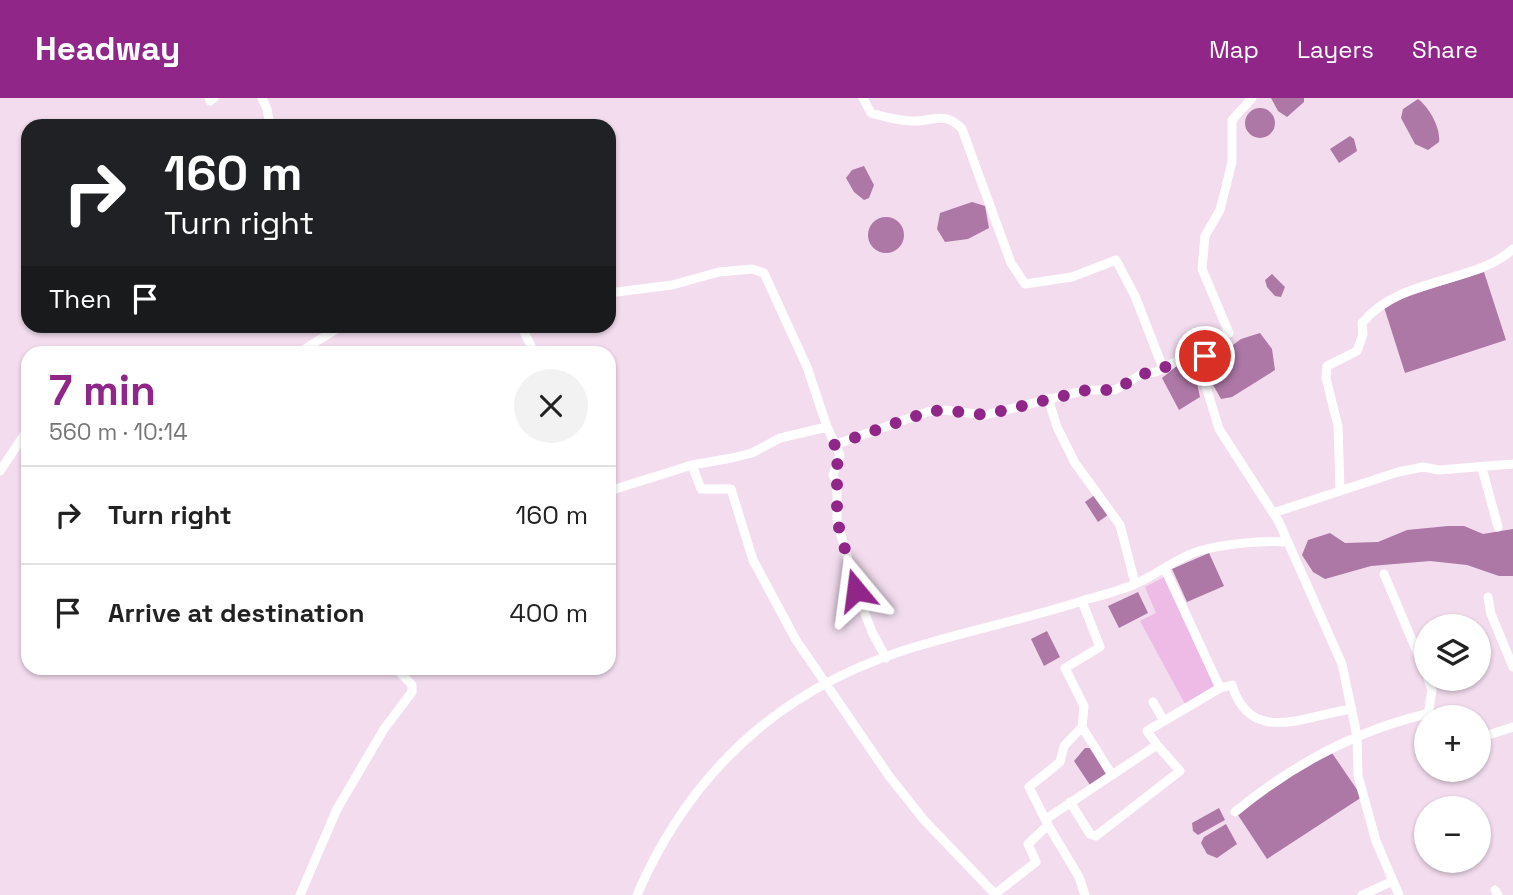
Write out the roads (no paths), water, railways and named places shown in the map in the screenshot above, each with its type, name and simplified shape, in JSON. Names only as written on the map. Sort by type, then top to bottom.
[{"type":"street","points":[[262,98],[269,119]]},
{"type":"street","points":[[863,98],[871,113],[915,121],[936,116],[954,119],[962,129],[1011,263],[1025,284],[1072,277],[1116,260],[1135,296],[1163,368]]},
{"type":"street","points":[[1252,98],[1232,120],[1233,162],[1220,210],[1205,236],[1202,269],[1229,333],[1211,342],[1200,367],[1219,429],[1273,513],[1342,664],[1357,736],[1357,776],[1376,841],[1399,895]]},
{"type":"street","points":[[1340,490],[1338,426],[1326,378],[1327,366],[1357,351],[1363,334],[1362,323],[1381,304],[1429,283],[1442,281],[1489,262],[1513,248]]},
{"type":"street","points":[[616,292],[672,285],[719,272],[752,269],[764,273],[807,367],[827,427],[840,455],[834,475],[837,484],[837,520],[856,590],[872,632],[886,658]]},
{"type":"street","points":[[310,346],[330,333]]},
{"type":"street","points":[[834,445],[927,412],[944,410],[985,415],[1087,390],[1115,390],[1142,374],[1179,360],[1205,356]]},
{"type":"street","points":[[1048,398],[1057,427],[1075,463],[1120,525],[1135,583]]},
{"type":"street","points":[[616,489],[692,465],[752,453],[780,438],[827,427]]},
{"type":"street","points":[[0,471],[21,440]]},
{"type":"street","points":[[1273,513],[1340,490],[1423,467],[1440,470],[1513,464]]},
{"type":"street","points":[[692,465],[701,489],[731,489],[752,560],[796,640],[889,776],[924,820],[996,894],[1035,864],[1028,844],[1047,822],[1070,802],[1157,745]]},
{"type":"street","points":[[1482,468],[1498,527]]},
{"type":"street","points":[[637,895],[666,834],[700,784],[731,751],[786,706],[827,683],[922,644],[1040,616],[1135,583],[1198,551],[1265,541],[1288,542]]},
{"type":"street","points":[[1165,569],[1220,688]]},
{"type":"street","points":[[1384,574],[1414,645]]},
{"type":"street","points":[[1488,597],[1491,614],[1513,667]]},
{"type":"street","points":[[1082,601],[1100,646],[1065,669],[1084,706],[1082,727],[1112,775]]},
{"type":"street","points":[[300,895],[337,809],[384,729],[412,692],[412,685],[403,675]]},
{"type":"street","points":[[1070,802],[1090,834],[1096,836],[1180,771],[1147,732],[1220,688],[1232,685],[1239,703],[1252,717],[1280,724],[1352,709]]},
{"type":"street","points":[[1153,702],[1164,721]]},
{"type":"street","points":[[1235,812],[1325,750],[1414,717]]},
{"type":"street","points":[[1082,727],[1064,746],[1060,762],[1029,788],[1079,877],[1085,895]]},
{"type":"street","points":[[1491,734],[1513,727]]},
{"type":"street","points":[[1362,895],[1393,881]]}]
